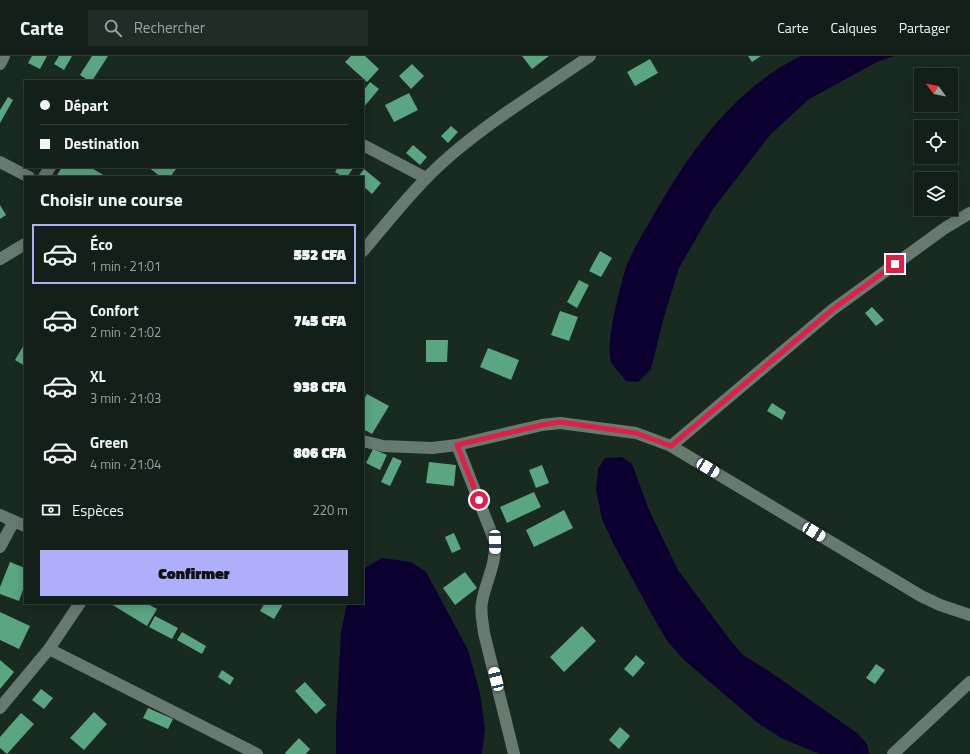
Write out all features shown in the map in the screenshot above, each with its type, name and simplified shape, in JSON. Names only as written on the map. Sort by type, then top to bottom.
[{"type":"street","points":[[0,64],[4,56]]},
{"type":"street","points":[[364,250],[426,178],[452,154],[499,118],[590,56]]},
{"type":"street","points":[[364,145],[426,178]]},
{"type":"street","points":[[0,162],[27,176]]},
{"type":"street","points":[[671,446],[832,310],[946,228],[970,213]]},
{"type":"street","points":[[0,259],[24,245]]},
{"type":"street","points":[[364,441],[383,446],[415,449],[457,445],[560,422],[636,433],[671,446],[921,596],[940,606],[970,615]]},
{"type":"street","points":[[457,445],[495,542],[496,554],[482,601],[482,615],[484,633],[514,754]]},
{"type":"street","points":[[0,515],[24,526]]},
{"type":"street","points":[[0,547],[14,521]]},
{"type":"street","points":[[0,708],[49,649],[79,604]]},
{"type":"street","points":[[49,649],[255,754]]},
{"type":"street","points":[[892,754],[970,682]]},
{"type":"shaded area","points":[[801,56],[894,56],[877,62],[809,99],[770,135],[713,209],[679,268],[664,317],[651,369],[638,382],[626,381],[611,362],[610,345],[614,314],[623,278],[635,247],[667,192],[698,146],[715,124],[734,104],[755,86],[777,69]]},
{"type":"shaded area","points":[[622,457],[632,464],[649,510],[678,570],[730,640],[743,655],[769,671],[857,733],[867,744],[869,754],[820,754],[781,738],[758,723],[684,660],[668,642],[613,543],[602,519],[596,489],[598,469],[605,458]]},
{"type":"shaded area","points":[[382,558],[411,562],[426,572],[468,650],[480,693],[485,729],[482,754],[336,754],[341,632],[347,604],[364,604],[364,568]]},
{"type":"building","points":[[32,56],[47,56],[40,69],[28,63]]},
{"type":"building","points":[[59,56],[72,56],[64,70],[54,64]]},
{"type":"building","points":[[92,56],[108,56],[93,80],[88,80],[80,75]]},
{"type":"building","points":[[351,56],[365,56],[379,69],[367,82],[345,62]]},
{"type":"building","points":[[522,56],[549,56],[532,69]]},
{"type":"building","points":[[748,56],[761,56],[752,62]]},
{"type":"building","points":[[650,59],[658,73],[635,86],[627,72]]},
{"type":"building","points":[[412,64],[424,76],[411,89],[399,76]]},
{"type":"building","points":[[370,82],[379,89],[364,107],[364,90]]},
{"type":"building","points":[[409,93],[418,110],[394,122],[385,105]]},
{"type":"building","points":[[8,97],[13,100],[0,123],[0,110]]},
{"type":"building","points":[[451,126],[458,132],[448,143],[441,136]]},
{"type":"building","points":[[413,145],[427,157],[420,165],[406,153]]},
{"type":"building","points":[[61,168],[92,168],[105,176],[57,176]]},
{"type":"building","points":[[149,168],[176,169],[171,176],[160,176]]},
{"type":"building","points":[[337,168],[353,168],[348,176],[341,176],[335,172]]},
{"type":"building","points":[[364,169],[381,183],[372,194],[364,187],[364,176],[359,176]]},
{"type":"building","points":[[0,205],[6,215],[0,219]]},
{"type":"building","points":[[600,251],[612,258],[601,277],[589,271]]},
{"type":"building","points":[[579,280],[589,285],[577,308],[567,302]]},
{"type":"building","points":[[872,307],[884,320],[876,326],[865,313]]},
{"type":"building","points":[[560,311],[578,317],[569,341],[551,335]]},
{"type":"building","points":[[426,340],[448,340],[447,362],[426,362]]},
{"type":"building","points":[[24,345],[24,365],[15,360]]},
{"type":"building","points":[[488,348],[519,360],[511,380],[480,367]]},
{"type":"building","points":[[367,394],[389,406],[372,434],[364,430],[364,399]]},
{"type":"building","points":[[772,403],[786,412],[782,420],[767,411]]},
{"type":"building","points":[[373,449],[387,455],[380,470],[366,463]]},
{"type":"building","points":[[393,457],[402,461],[390,486],[381,482]]},
{"type":"building","points":[[429,462],[456,465],[454,486],[426,483]]},
{"type":"building","points":[[542,465],[549,483],[536,488],[529,470]]},
{"type":"building","points":[[534,492],[541,507],[507,523],[500,507]]},
{"type":"building","points":[[564,510],[573,528],[534,547],[526,530]]},
{"type":"building","points":[[454,533],[461,549],[452,553],[445,537]]},
{"type":"building","points":[[10,562],[24,568],[24,587],[19,601],[0,594],[0,587]]},
{"type":"building","points":[[465,572],[477,588],[455,605],[443,588]]},
{"type":"building","points":[[111,604],[148,604],[157,609],[147,626]]},
{"type":"building","points":[[264,604],[283,604],[274,619],[260,611]]},
{"type":"building","points":[[0,612],[30,626],[19,649],[0,640]]},
{"type":"building","points":[[155,616],[178,628],[172,639],[149,627]]},
{"type":"building","points":[[582,626],[596,641],[564,672],[550,657]]},
{"type":"building","points":[[182,632],[206,646],[202,654],[177,640]]},
{"type":"building","points":[[636,655],[645,663],[633,677],[624,669]]},
{"type":"building","points":[[0,660],[14,672],[0,689]]},
{"type":"building","points":[[876,664],[885,670],[875,684],[866,678]]},
{"type":"building","points":[[222,670],[234,678],[230,685],[218,677]]},
{"type":"building","points":[[305,682],[326,705],[316,714],[295,691]]},
{"type":"building","points":[[41,689],[53,698],[44,709],[32,700]]},
{"type":"building","points":[[148,708],[173,719],[168,729],[143,718]]},
{"type":"building","points":[[94,712],[107,724],[84,750],[70,738]]},
{"type":"building","points":[[21,713],[34,724],[7,754],[0,748],[0,737]]},
{"type":"building","points":[[620,727],[630,736],[619,749],[609,740]]},
{"type":"building","points":[[299,738],[310,749],[306,754],[286,754],[285,753]]},
{"type":"route","points":[[479,500],[457,445],[560,422],[636,433],[656,439],[671,446],[832,310],[895,264]]}]
